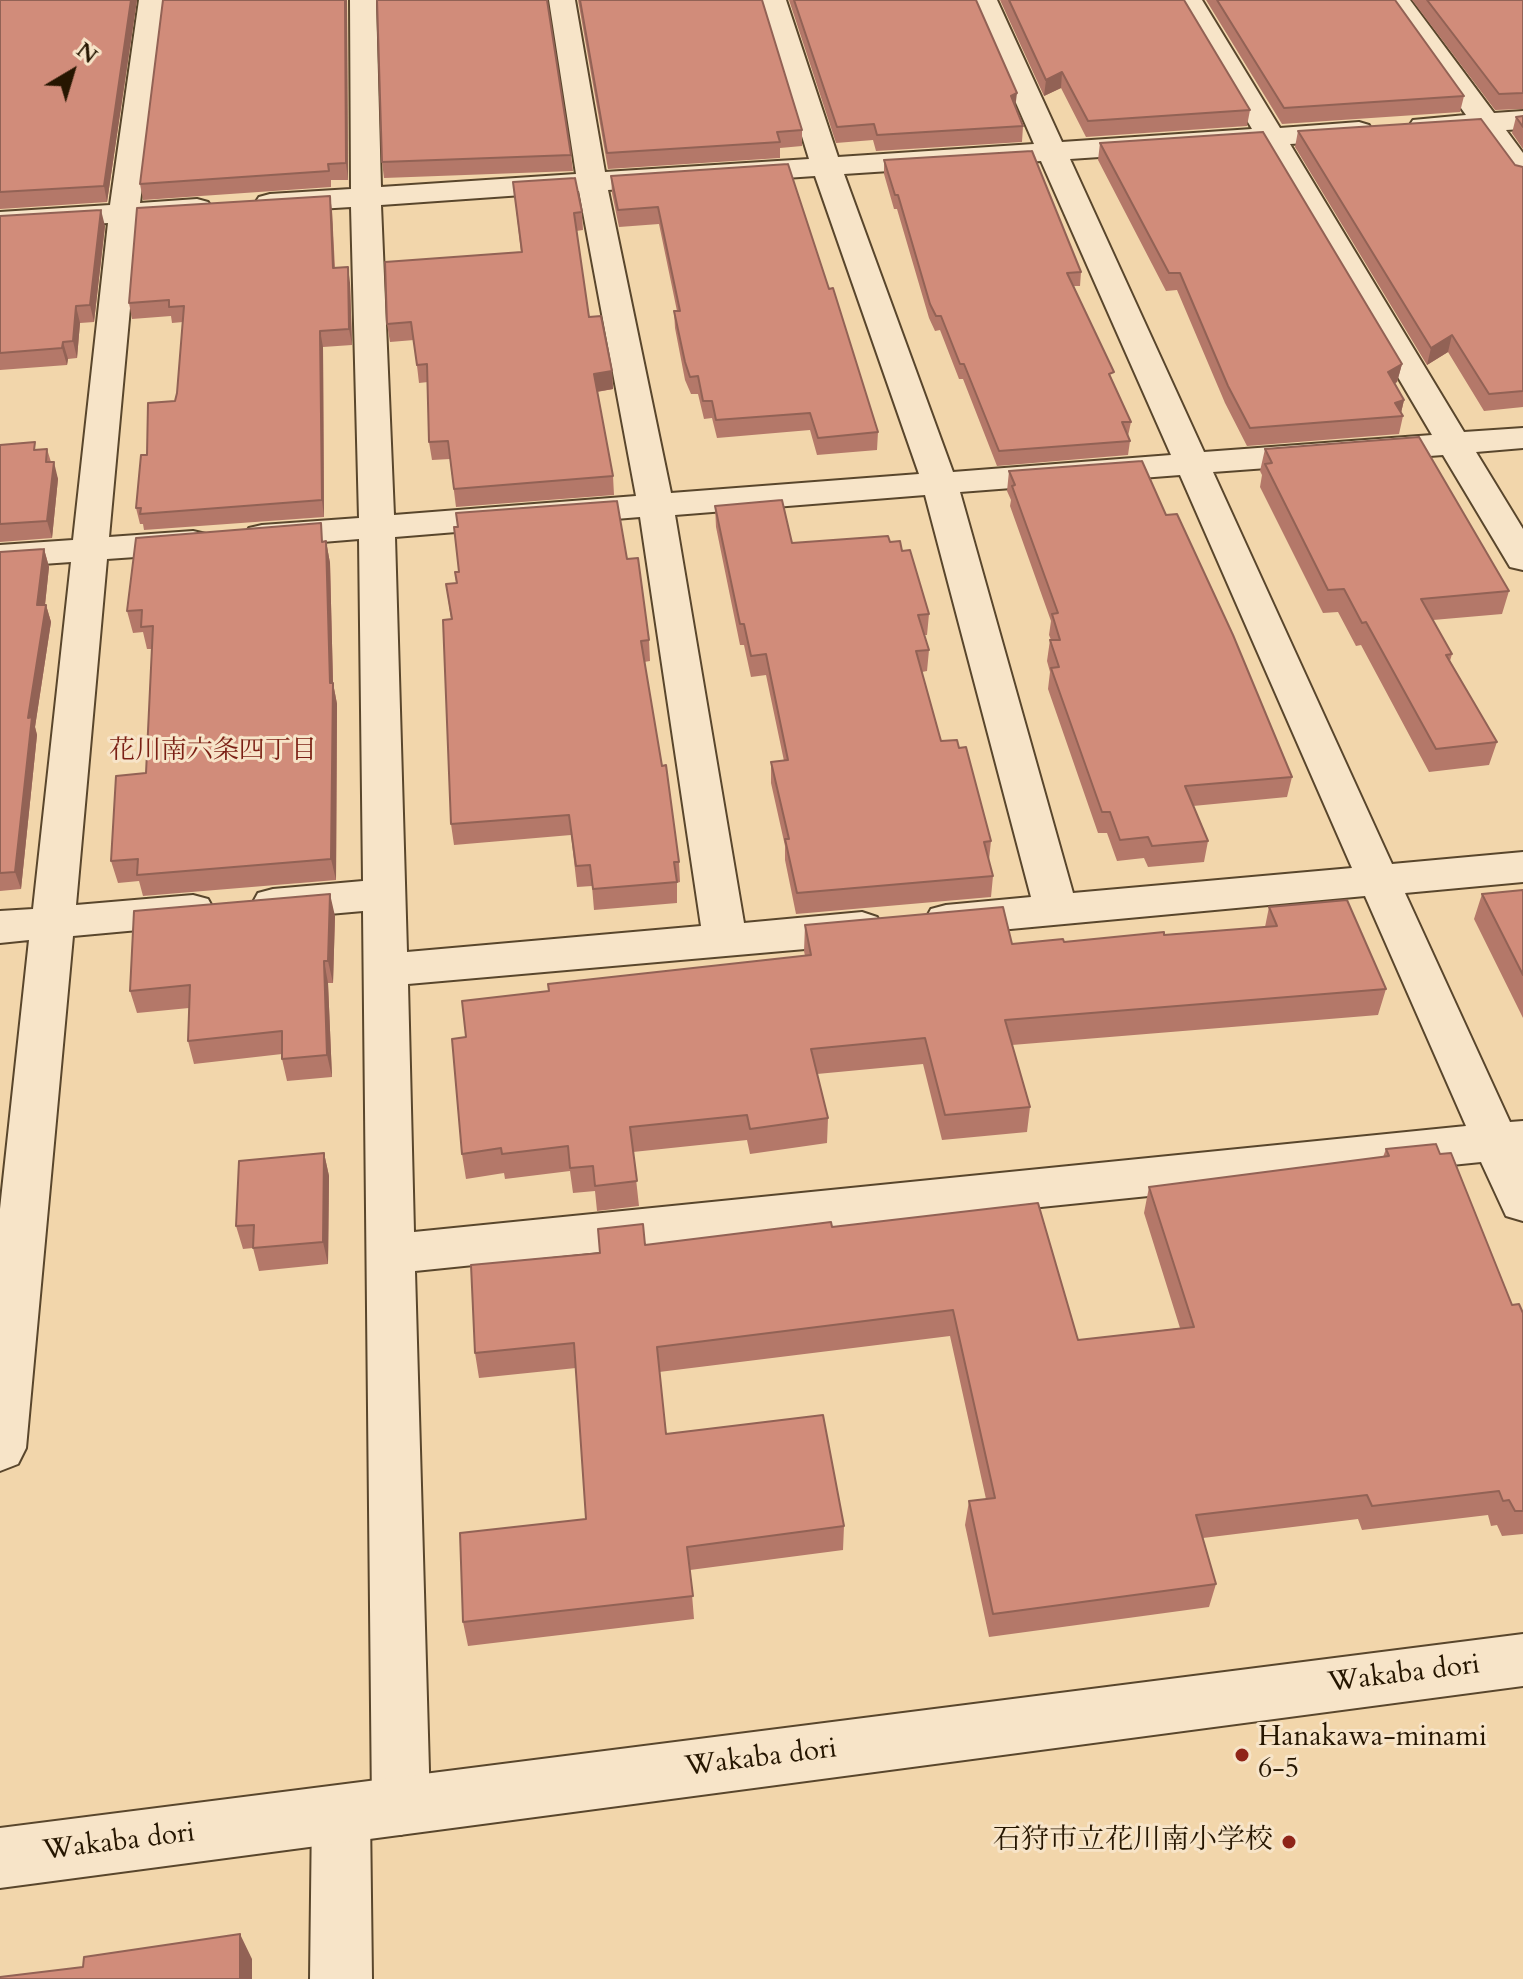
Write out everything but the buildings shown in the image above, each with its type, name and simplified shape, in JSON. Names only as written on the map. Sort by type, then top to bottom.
[{"type":"street","points":[[0,1448],[124,213],[152,0]]},
{"type":"street","points":[[363,0],[385,894],[401,1806]]},
{"type":"street","points":[[562,0],[592,182],[656,506],[725,940]]},
{"type":"street","points":[[773,0],[826,166],[940,485],[1056,910]]},
{"type":"street","points":[[984,0],[1379,881],[1510,1140],[1523,1202]]},
{"type":"street","points":[[1189,0],[1523,559]]},
{"type":"street","points":[[1397,0],[1523,173]]},
{"type":"street","points":[[0,221],[1523,120]]},
{"type":"street","points":[[0,556],[1523,438]]},
{"type":"street","points":[[386,970],[1523,867]]},
{"type":"street","points":[[0,927],[385,894]]},
{"type":"street","points":[[391,1254],[1510,1140]]},
{"type":"street","name":"Wakaba dori","points":[[0,1858],[1523,1660]]},
{"type":"street","points":[[341,1814],[341,1979]]},
{"type":"place","name":"Hanakawa-minami 6-5","points":[[1242,1755]]},
{"type":"place","name":"石狩市立花川南小学校","points":[[1289,1842]]},
{"type":"district","name":"花川南六条四丁目","points":[[213,752]]}]
